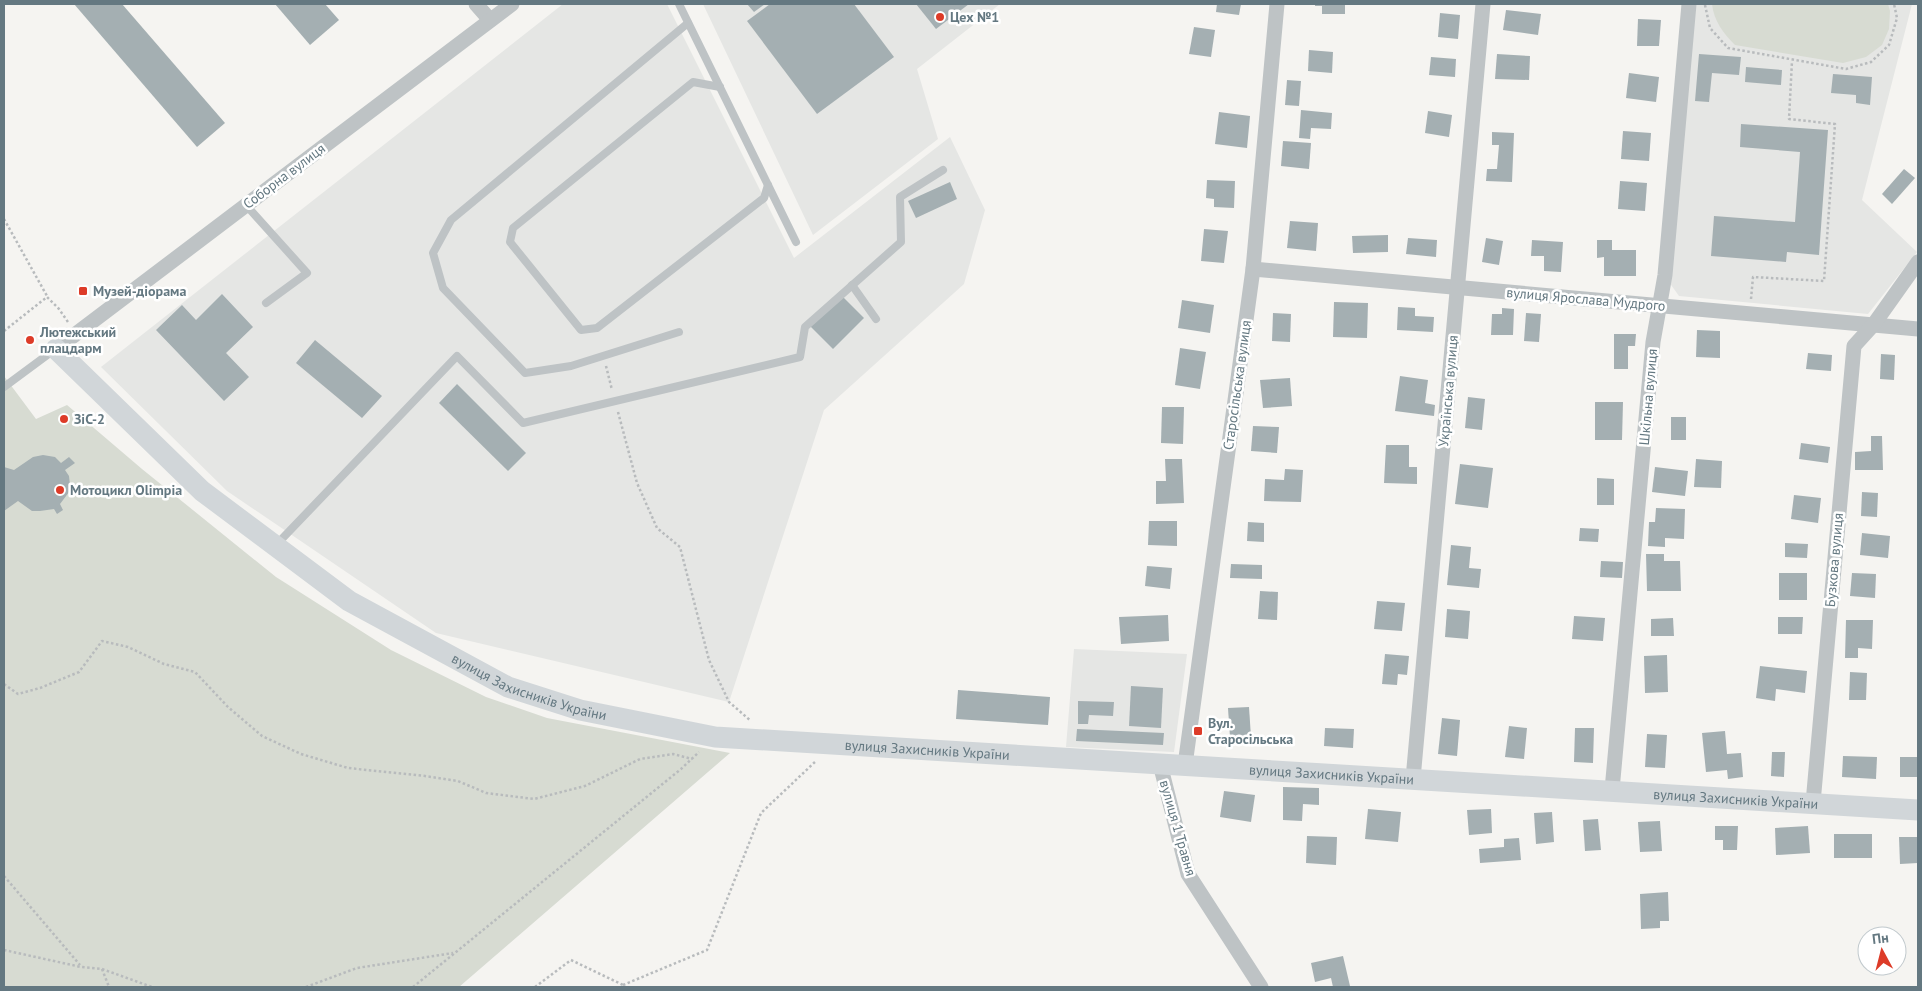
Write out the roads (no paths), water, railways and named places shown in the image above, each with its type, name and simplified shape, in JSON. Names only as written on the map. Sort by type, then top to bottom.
[{"type":"street","points":[[476,4],[490,20]]},
{"type":"street","name":"Соборна вулиця","points":[[56,349],[512,4]]},
{"type":"street","name":"Старосільська вулиця","points":[[1184,765],[1253,269],[1277,4]]},
{"type":"street","name":"Українська вулиця","points":[[1413,779],[1483,4]]},
{"type":"street","name":"Шкільна вулиця","points":[[1612,790],[1653,342],[1665,275],[1689,4]]},
{"type":"street","name":"Бузкова вулиця","points":[[1813,803],[1854,346],[1874,324],[1918,262]]},
{"type":"street","name":"вулиця Ярослава Мудрого","points":[[1253,269],[1918,329]]},
{"type":"street","name":"вулиця Захисників України","points":[[56,349],[202,491],[275,546],[349,601],[508,687],[580,710],[715,737],[1160,764]]},
{"type":"street","name":"вулиця 1 Травня","points":[[1184,765],[1160,764],[1188,874],[1262,987]]},
{"type":"street","name":"вулиця Захисників України","points":[[1184,765],[1918,810]]},
{"type":"lane","points":[[679,4],[796,242]]},
{"type":"lane","points":[[678,332],[571,366],[525,373],[443,288],[432,253],[451,220],[688,23]]},
{"type":"lane","points":[[720,87],[693,82],[513,228],[510,242],[581,330],[597,328],[764,198],[768,185]]},
{"type":"lane","points":[[275,546],[457,356],[523,423],[800,357],[805,327],[901,242],[900,197],[943,170]]},
{"type":"lane","points":[[246,205],[306,273],[266,303]]},
{"type":"lane","points":[[852,285],[876,319]]},
{"type":"lane","points":[[4,387],[56,349]]},
{"type":"place","name":"Цех №1","points":[[940,17]]},
{"type":"place","name":"Музей-діорама","points":[[83,291]]},
{"type":"place","name":"Лютежський плацдарм","points":[[30,340]]},
{"type":"place","name":"ЗіС-2","points":[[64,419]]},
{"type":"place","name":"Мотоцикл Olimpia","points":[[60,490]]},
{"type":"place","name":"Вул. Старосільська","points":[[1198,731]]}]
